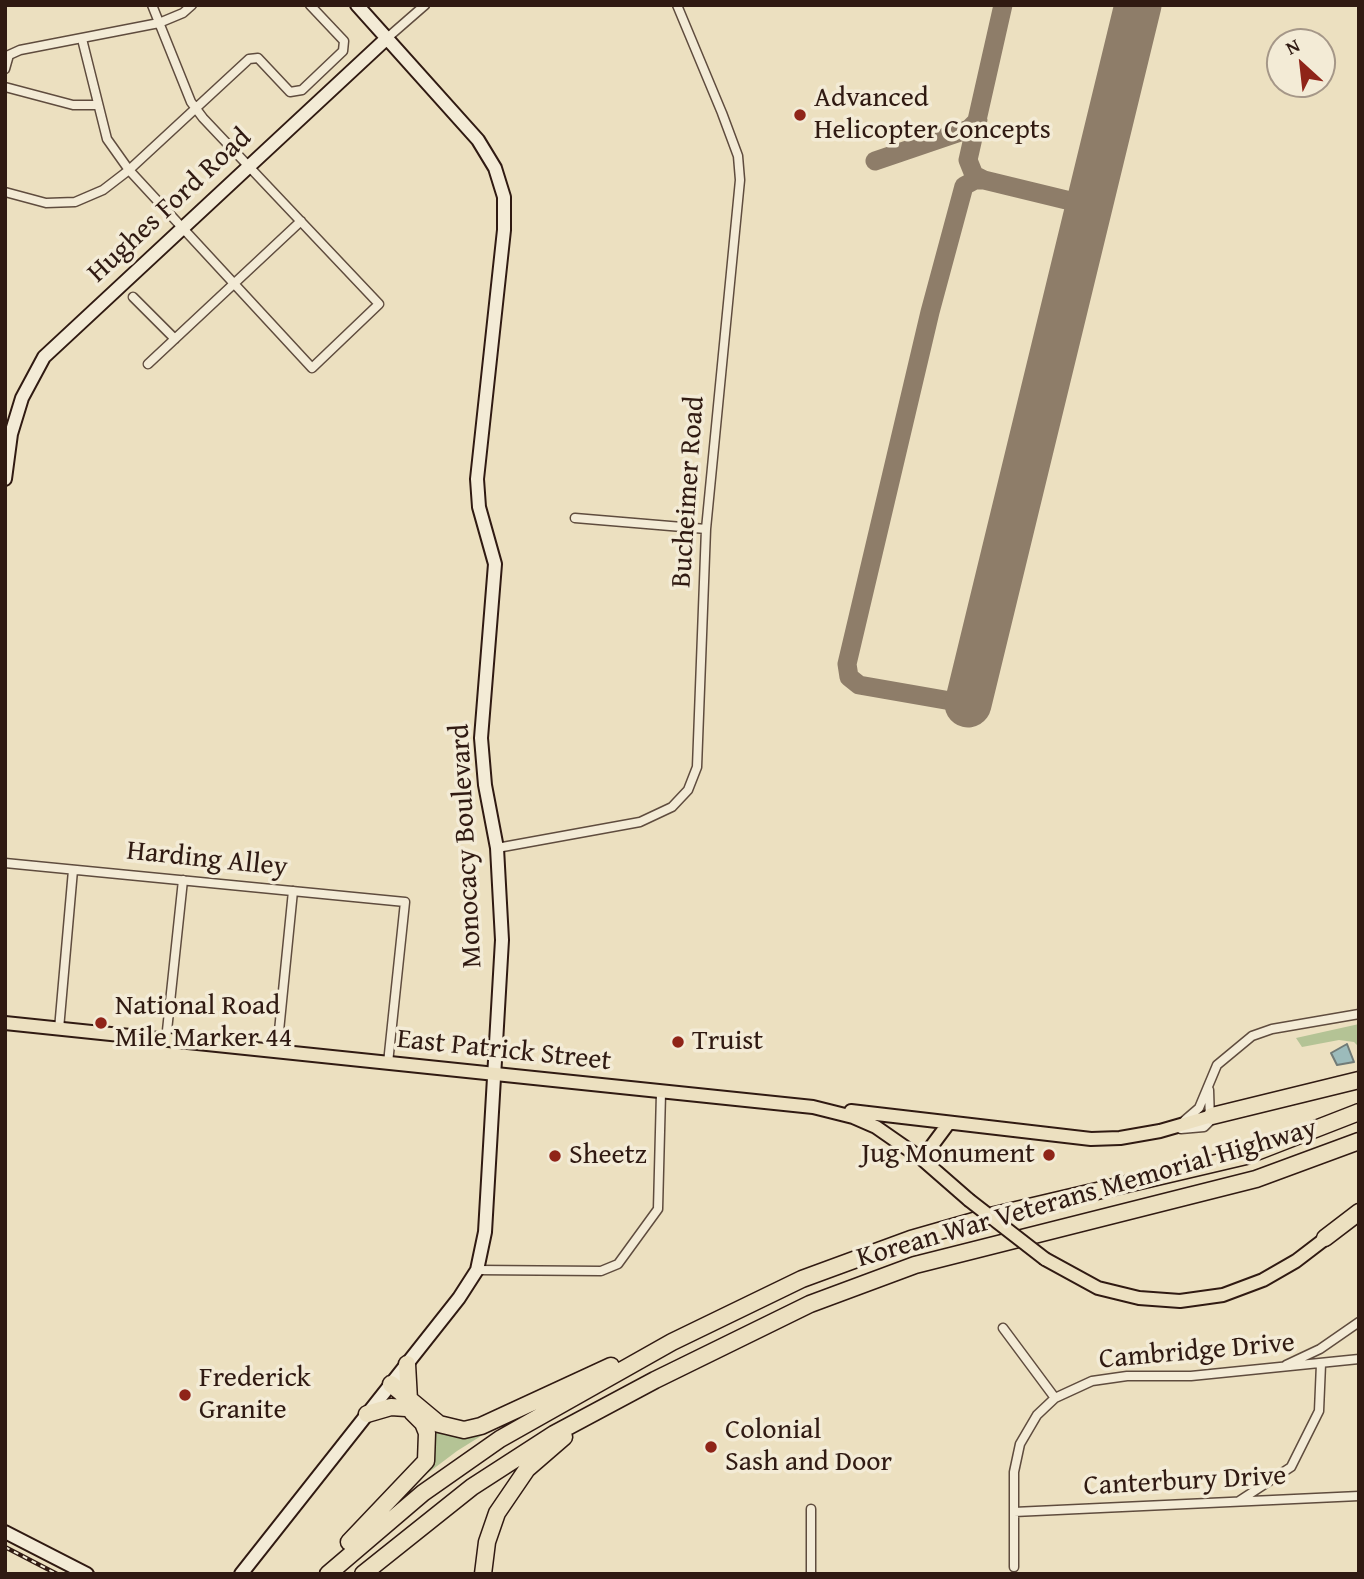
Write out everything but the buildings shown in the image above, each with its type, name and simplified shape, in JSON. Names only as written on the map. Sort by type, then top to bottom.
[{"type":"highway","points":[[1212,1116],[1359,1080]]},
{"type":"highway","name":"Korean War Veterans Memorial Highway","points":[[326,1574],[424,1493],[500,1439],[672,1342],[802,1279],[911,1239],[995,1215],[1209,1166],[1295,1139],[1359,1112]]},
{"type":"highway","name":"Korean War Veterans Memorial Highway","points":[[363,1574],[472,1487],[554,1434],[776,1319],[877,1277],[965,1251],[1256,1179],[1359,1142]]},
{"type":"highway","points":[[1325,1238],[1359,1212]]},
{"type":"highway","points":[[388,1388],[446,1428],[472,1429],[586,1375],[672,1342]]},
{"type":"highway","points":[[326,1574],[426,1461],[427,1433],[423,1423],[408,1404],[407,1364]]},
{"type":"highway","points":[[367,1414],[408,1404]]},
{"type":"highway","points":[[483,1574],[492,1526],[514,1486],[527,1469],[601,1408]]},
{"type":"main road","name":"Monocacy Boulevard","points":[[241,1574],[407,1364],[477,1270],[485,1232],[502,940],[497,848],[485,785],[481,738],[495,564],[479,507],[477,478],[504,230],[504,197],[495,168],[478,140],[357,5]]},
{"type":"main road","name":"Hughes Ford Road","points":[[5,478],[11,433],[18,410],[44,356],[386,39]]},
{"type":"main road","name":"East Patrick Street","points":[[5,1023],[493,1076],[813,1107],[865,1121],[922,1159],[969,1200],[1045,1259],[1082,1281],[1120,1295],[1180,1301],[1223,1295],[1263,1280],[1296,1261],[1325,1238],[1359,1219]]},
{"type":"main road","points":[[813,1107],[1091,1139],[1120,1138],[1160,1131],[1212,1116]]},
{"type":"main road","points":[[922,1159],[948,1124]]},
{"type":"main road","points":[[5,1532],[87,1574]]},
{"type":"street","points":[[82,38],[107,139],[129,170],[312,368],[379,304],[195,107],[152,5]]},
{"type":"street","points":[[5,69],[9,55],[20,50],[159,23],[183,13],[192,5]]},
{"type":"street","points":[[5,192],[46,203],[75,202],[103,190],[129,170],[249,59],[258,58],[290,92],[302,90],[343,51],[344,41],[310,5]]},
{"type":"street","name":"Hughes Ford Road","points":[[386,39],[425,5]]},
{"type":"street","name":"Bucheimer Road","points":[[497,848],[640,822],[672,807],[688,790],[697,767],[706,529],[740,180],[738,156],[677,5]]},
{"type":"street","points":[[5,87],[73,105],[97,105]]},
{"type":"street","points":[[148,364],[301,221]]},
{"type":"street","points":[[133,297],[175,340]]},
{"type":"street","points":[[575,518],[706,529]]},
{"type":"street","name":"Harding Alley","points":[[5,863],[405,902],[388,1063]]},
{"type":"street","points":[[59,1029],[73,870]]},
{"type":"street","points":[[166,1040],[183,880]]},
{"type":"street","points":[[277,1051],[293,891]]},
{"type":"street","points":[[1176,1125],[1196,1112],[1212,1074],[1224,1056],[1252,1036],[1272,1029],[1359,1014]]},
{"type":"street","points":[[1160,1131],[1204,1127],[1212,1116],[1208,1087]]},
{"type":"street","points":[[477,1270],[601,1271],[618,1264],[658,1209],[662,1093]]},
{"type":"street","points":[[1275,1369],[1320,1349],[1359,1322]]},
{"type":"street","points":[[1003,1328],[1055,1398]]},
{"type":"street","name":"Cambridge Drive","points":[[1014,1567],[1014,1472],[1020,1444],[1037,1415],[1055,1398],[1092,1381],[1127,1376],[1191,1376],[1359,1359]]},
{"type":"street","points":[[1237,1502],[1291,1467],[1311,1432],[1319,1411],[1321,1364]]},
{"type":"street","name":"Canterbury Drive","points":[[1014,1512],[1359,1496]]},
{"type":"street","points":[[811,1509],[811,1574]]},
{"type":"green space","points":[[1359,1024],[1359,1047],[1354,1042],[1339,1040],[1302,1047],[1296,1038]]},
{"type":"green space","points":[[513,1416],[457,1451],[404,1491],[420,1475],[430,1424],[441,1430]]},
{"type":"water","points":[[1347,1044],[1354,1062],[1337,1065],[1331,1053]]},
{"type":"taxiway","points":[[968,704],[859,685],[849,677],[847,664],[930,312],[964,186],[975,180],[984,180],[974,175],[968,160],[1003,5]]},
{"type":"taxiway","points":[[875,161],[969,129],[978,120]]},
{"type":"taxiway","points":[[984,180],[1091,206]]},
{"type":"runway","points":[[968,704],[1138,5]]},
{"type":"railway","points":[[5,1547],[57,1574]]},
{"type":"place","name":"Advanced Helicopter Concepts","points":[[800,115]]},
{"type":"place","name":"National Road Mile Marker 44","points":[[101,1023]]},
{"type":"place","name":"Truist","points":[[678,1042]]},
{"type":"place","name":"Jug Monument","points":[[1049,1155]]},
{"type":"place","name":"Sheetz","points":[[555,1156]]},
{"type":"place","name":"Frederick Granite","points":[[185,1395]]},
{"type":"place","name":"Colonial Sash and Door","points":[[711,1447]]}]
